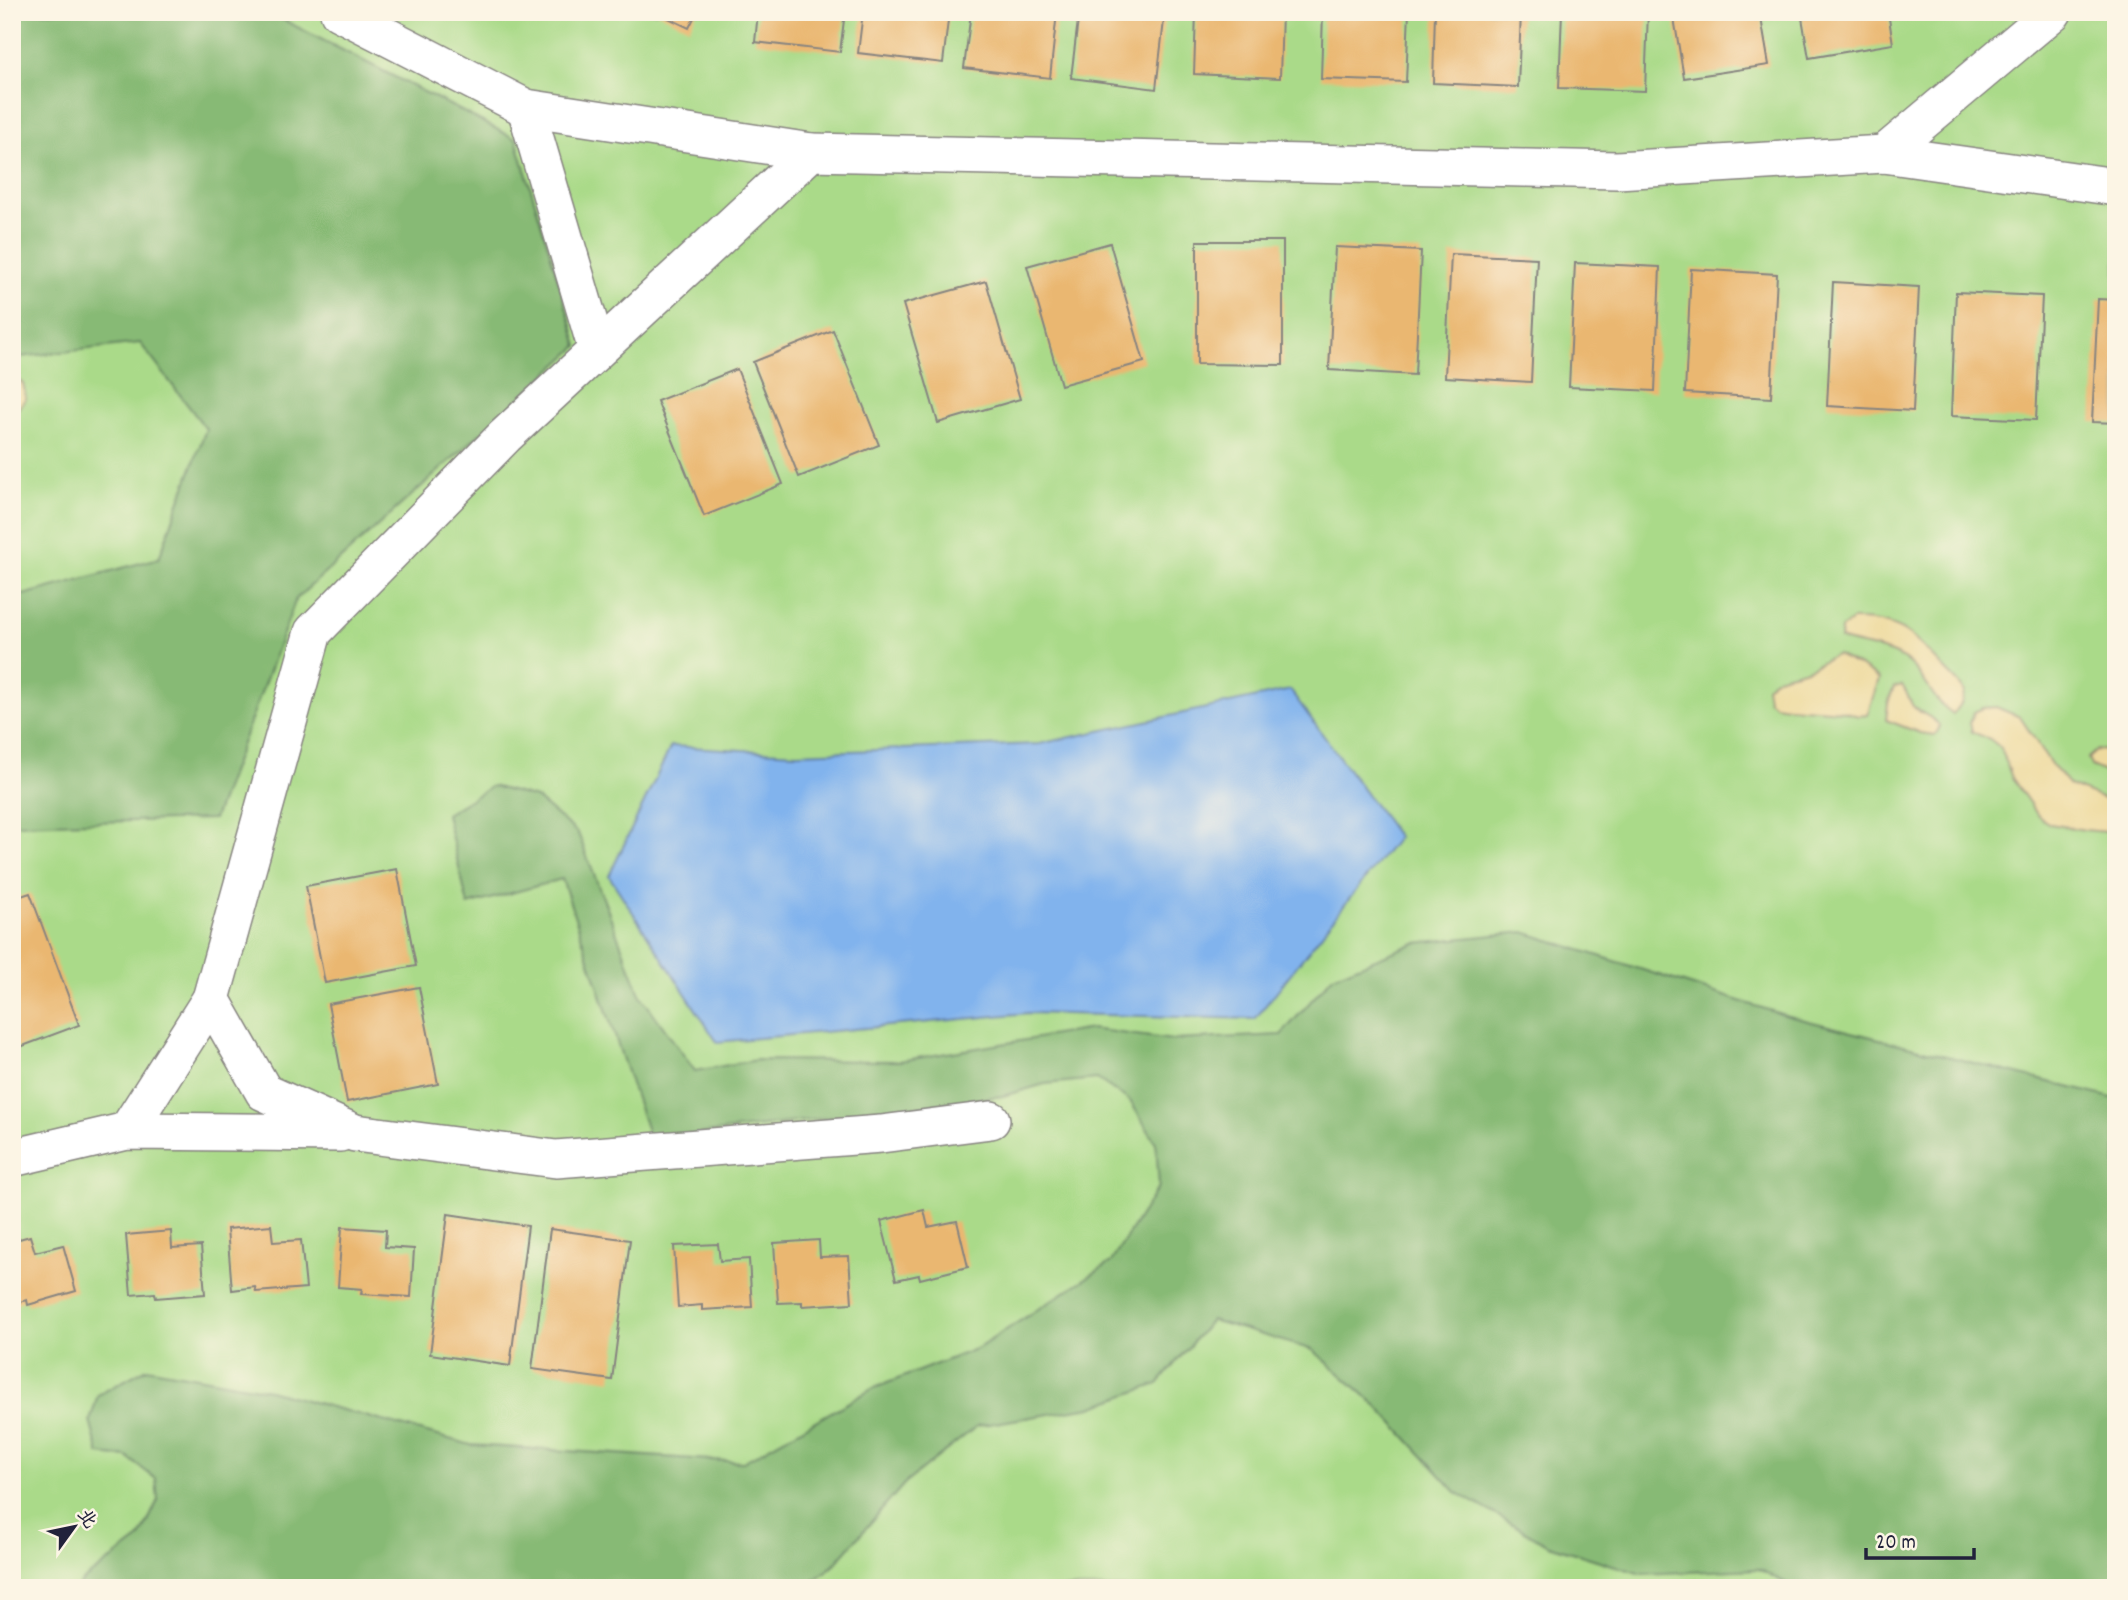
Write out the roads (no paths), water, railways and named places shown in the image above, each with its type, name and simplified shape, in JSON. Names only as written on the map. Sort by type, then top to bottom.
[{"type":"street","points":[[340,12],[526,108],[811,152],[1618,170],[1884,154],[2116,187]]},
{"type":"street","points":[[1884,154],[2053,12]]},
{"type":"street","points":[[526,108],[597,350]]},
{"type":"street","points":[[127,1131],[211,999],[313,632],[505,436],[811,152]]},
{"type":"street","points":[[211,999],[264,1092],[355,1133]]},
{"type":"street","points":[[12,1158],[127,1131],[355,1133],[556,1159],[881,1134],[992,1119]]},
{"type":"water","points":[[1290,690],[1398,837],[1255,1019],[1028,1013],[717,1042],[609,876],[671,746],[797,753],[1039,744]]}]
